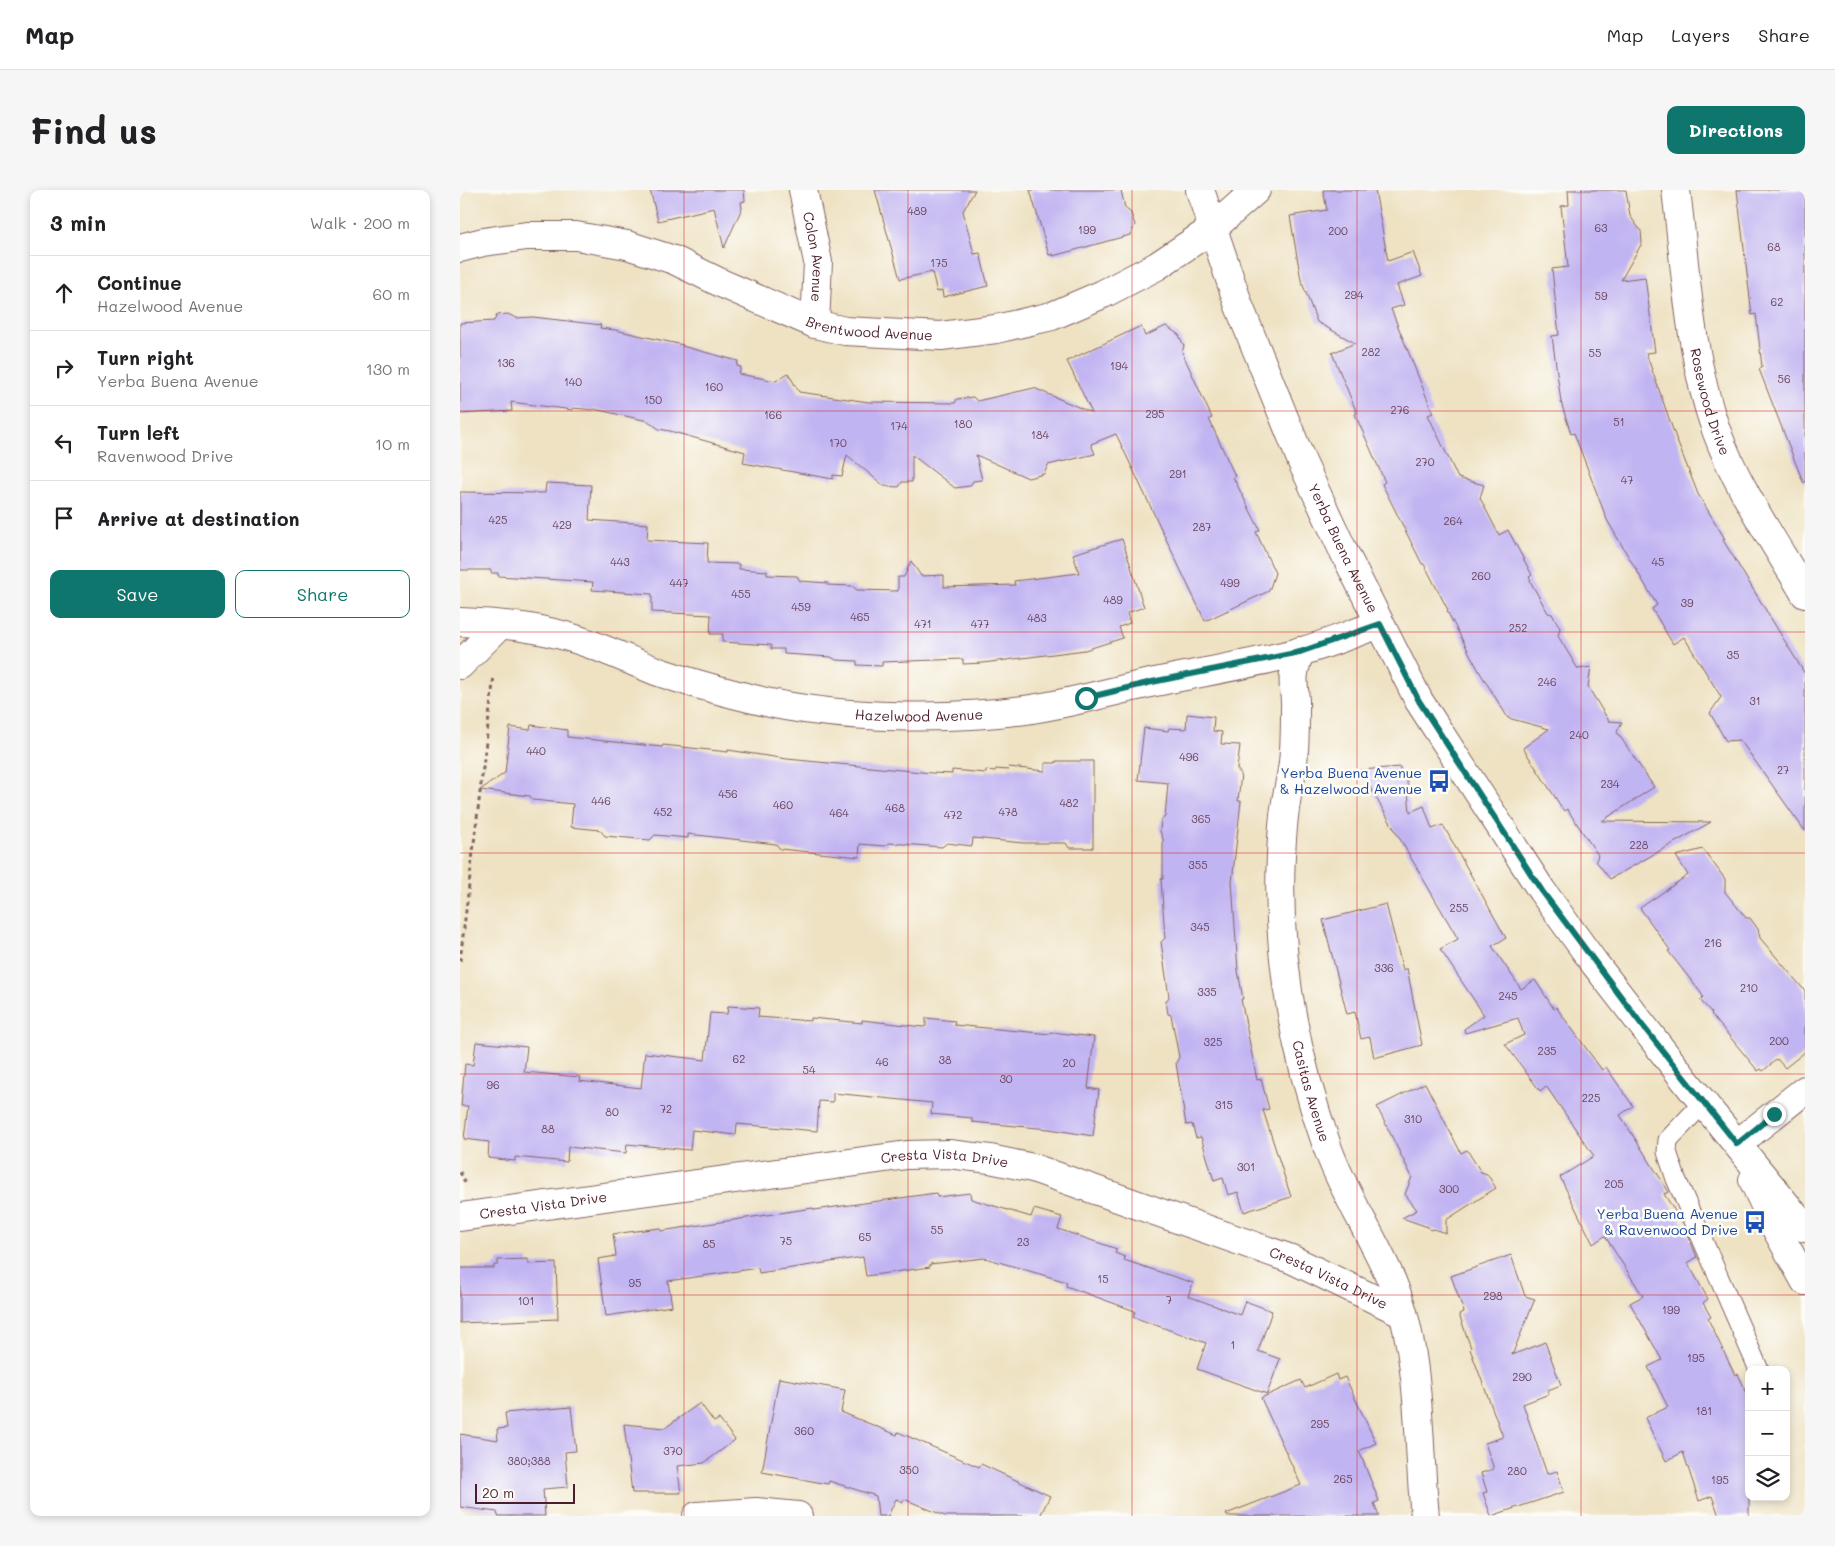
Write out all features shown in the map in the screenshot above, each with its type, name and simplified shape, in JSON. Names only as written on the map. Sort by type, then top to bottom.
[{"type":"street","name":"Colon Avenue","points":[[803,190],[818,262],[815,324]]},
{"type":"street","name":"Yerba Buena Avenue","points":[[1200,190],[1240,306],[1302,462],[1419,701],[1542,891],[1595,964],[1805,1228]]},
{"type":"street","name":"Brentwood Avenue","points":[[460,248],[483,242],[527,236],[576,236],[627,245],[674,260],[723,284],[815,324],[845,331],[941,336],[996,330],[1052,316],[1103,294],[1157,266],[1212,229],[1256,190]]},
{"type":"street","name":"Rosewood Drive","points":[[1676,190],[1694,335],[1703,386],[1716,431],[1738,478],[1805,594]]},
{"type":"street","name":"Hazelwood Avenue","points":[[460,622],[500,624],[550,632],[601,648],[676,677],[714,689],[773,703],[837,712],[897,716],[960,716],[1025,710],[1300,652],[1380,624]]},
{"type":"street","points":[[460,665],[500,624]]},
{"type":"street","name":"Casitas Avenue","points":[[1300,652],[1293,674],[1296,707],[1293,764],[1286,803],[1281,855],[1281,914],[1288,984],[1295,1032],[1309,1090],[1329,1152],[1388,1274],[1403,1313],[1413,1355],[1418,1394],[1425,1516]]},
{"type":"street","points":[[1737,1144],[1805,1090]]},
{"type":"street","name":"Yerba Buena Avenue","points":[[1737,1144],[1775,1227],[1805,1281]]},
{"type":"street","name":"Cresta Vista Drive","points":[[460,1217],[907,1155],[949,1154],[990,1158],[1033,1168],[1291,1259],[1403,1313]]},
{"type":"street","points":[[697,1516],[756,1512],[798,1516]]},
{"type":"lane","points":[[1703,1102],[1668,1140],[1667,1152],[1676,1179],[1757,1366]]},
{"type":"path","points":[[460,961],[494,674]]},
{"type":"building","points":[[650,190],[744,190],[745,201],[741,202],[742,208],[724,248],[714,208],[658,221]]},
{"type":"building","points":[[875,190],[975,190],[963,211],[974,254],[980,253],[988,286],[943,297],[942,290],[937,292],[932,272],[900,279]]},
{"type":"building","points":[[1030,190],[1121,190],[1125,208],[1131,213],[1135,225],[1130,235],[1053,256],[1053,254],[1049,255]]},
{"type":"building","points":[[1323,190],[1375,190],[1388,261],[1413,252],[1422,276],[1397,285],[1404,305],[1391,309],[1433,413],[1428,415],[1458,478],[1484,485],[1480,498],[1499,535],[1508,530],[1532,575],[1529,577],[1530,581],[1548,613],[1552,614],[1560,628],[1558,636],[1578,669],[1591,667],[1588,687],[1609,721],[1622,722],[1617,732],[1654,787],[1602,821],[1711,822],[1610,879],[1596,861],[1598,855],[1567,809],[1564,811],[1523,748],[1549,729],[1508,718],[1479,671],[1382,484],[1385,482],[1355,414],[1357,413],[1332,353],[1355,343],[1317,322],[1301,280],[1290,216],[1327,210]]},
{"type":"building","points":[[1568,190],[1626,190],[1630,216],[1641,231],[1642,243],[1621,280],[1645,277],[1655,352],[1646,353],[1677,441],[1698,494],[1725,539],[1723,540],[1805,674],[1805,831],[1740,740],[1726,741],[1710,713],[1721,697],[1684,637],[1673,644],[1652,609],[1657,605],[1607,520],[1574,433],[1571,434],[1561,402],[1552,336],[1559,335],[1552,269],[1568,267],[1561,206],[1569,205]]},
{"type":"building","points":[[1737,190],[1805,190],[1805,482],[1803,482],[1759,369],[1762,367],[1756,314],[1752,315]]},
{"type":"building","points":[[508,314],[516,318],[533,317],[601,325],[600,328],[683,345],[738,361],[737,366],[741,367],[739,374],[776,381],[788,373],[799,392],[869,402],[955,403],[957,399],[973,397],[977,401],[1034,388],[1092,413],[1067,361],[1141,326],[1145,336],[1166,326],[1179,335],[1184,346],[1182,352],[1212,418],[1209,419],[1235,476],[1233,477],[1260,530],[1256,532],[1275,573],[1269,591],[1205,621],[1116,434],[1091,444],[1095,454],[1048,465],[1044,474],[1028,478],[976,455],[982,480],[973,481],[970,486],[955,488],[912,455],[912,482],[902,482],[899,487],[884,486],[847,455],[842,476],[833,475],[833,479],[743,463],[745,452],[659,429],[648,421],[594,409],[573,408],[573,410],[511,402],[512,411],[460,414],[460,323],[494,321],[497,315]]},
{"type":"building","points":[[546,483],[591,485],[589,520],[648,524],[647,540],[708,543],[707,563],[739,564],[739,569],[767,571],[767,575],[797,576],[800,581],[852,586],[857,590],[898,591],[898,577],[904,577],[911,561],[921,576],[944,575],[944,587],[1015,585],[1014,581],[1079,573],[1073,554],[1122,539],[1144,607],[1127,613],[1130,623],[1119,627],[1123,638],[1085,650],[983,663],[963,664],[963,659],[882,662],[882,666],[857,665],[857,661],[836,660],[831,657],[784,654],[784,649],[771,649],[771,645],[722,642],[723,634],[710,634],[711,615],[652,612],[652,594],[592,590],[593,582],[498,576],[498,573],[491,573],[491,570],[460,570],[460,492],[545,493]]},
{"type":"building","points":[[1187,714],[1214,717],[1213,731],[1222,732],[1221,744],[1240,745],[1237,769],[1241,774],[1238,801],[1241,801],[1232,882],[1238,971],[1243,999],[1241,999],[1257,1080],[1261,1079],[1269,1109],[1263,1110],[1291,1197],[1244,1212],[1238,1192],[1228,1195],[1223,1178],[1214,1181],[1201,1137],[1196,1138],[1192,1124],[1186,1125],[1176,1063],[1179,1057],[1171,1015],[1168,1014],[1166,1001],[1169,997],[1161,942],[1165,938],[1161,879],[1163,879],[1163,839],[1160,831],[1161,820],[1165,817],[1168,783],[1138,780],[1144,728],[1168,731],[1169,728],[1186,729]]},
{"type":"building","points":[[531,725],[567,730],[567,737],[662,747],[663,745],[728,752],[728,750],[787,759],[932,773],[952,774],[952,770],[986,773],[986,770],[1008,770],[1009,767],[1045,771],[1045,763],[1056,763],[1056,761],[1093,761],[1093,848],[1069,848],[1066,843],[1023,843],[973,838],[972,846],[947,843],[942,847],[889,843],[885,846],[860,844],[859,857],[780,849],[776,844],[688,834],[688,838],[655,835],[650,840],[605,836],[600,830],[571,827],[573,804],[533,800],[530,796],[480,790],[505,773],[510,727],[530,730]]},
{"type":"building","points":[[1400,767],[1400,773],[1406,772],[1410,812],[1424,806],[1432,829],[1443,825],[1506,938],[1492,946],[1521,989],[1535,980],[1554,1009],[1556,1007],[1602,1070],[1606,1067],[1633,1106],[1620,1115],[1669,1192],[1664,1194],[1684,1225],[1697,1257],[1688,1263],[1708,1299],[1703,1303],[1711,1317],[1708,1319],[1735,1375],[1738,1374],[1745,1389],[1745,1501],[1749,1501],[1749,1516],[1719,1516],[1712,1496],[1699,1501],[1683,1452],[1666,1461],[1645,1418],[1668,1407],[1648,1367],[1662,1360],[1630,1303],[1643,1296],[1605,1236],[1593,1244],[1560,1177],[1594,1156],[1546,1086],[1540,1091],[1505,1044],[1524,1035],[1518,1018],[1465,1033],[1464,1029],[1484,1015],[1440,949],[1458,939],[1360,770]]},
{"type":"building","points":[[1703,849],[1725,879],[1725,892],[1746,918],[1750,918],[1758,929],[1760,938],[1805,991],[1805,1052],[1785,1068],[1777,1059],[1763,1071],[1761,1069],[1758,1071],[1700,1000],[1703,997],[1701,993],[1668,951],[1670,950],[1640,908],[1688,875],[1676,856]]},
{"type":"building","points":[[1386,904],[1403,970],[1407,968],[1422,1045],[1374,1058],[1370,1037],[1361,1039],[1355,1012],[1347,1014],[1323,920]]},
{"type":"building","points":[[728,1006],[759,1008],[758,1017],[811,1021],[811,1018],[862,1023],[862,1020],[923,1027],[926,1026],[926,1018],[955,1021],[954,1025],[1094,1037],[1088,1088],[1099,1090],[1093,1136],[1049,1129],[972,1122],[972,1118],[931,1114],[932,1103],[833,1093],[833,1102],[819,1101],[817,1131],[737,1124],[736,1135],[692,1130],[690,1150],[627,1144],[626,1153],[568,1147],[567,1162],[515,1157],[515,1161],[488,1158],[489,1142],[464,1139],[468,1106],[461,1106],[465,1064],[473,1065],[476,1042],[527,1047],[524,1072],[580,1077],[579,1081],[641,1088],[645,1053],[705,1060],[710,1013],[727,1014]]},
{"type":"building","points":[[1425,1083],[1461,1153],[1467,1150],[1481,1172],[1487,1174],[1496,1188],[1446,1220],[1446,1233],[1433,1229],[1430,1230],[1428,1227],[1402,1218],[1417,1210],[1405,1194],[1412,1177],[1377,1107]]},
{"type":"building","points":[[936,1193],[937,1197],[970,1193],[971,1199],[1031,1217],[1034,1209],[1062,1217],[1058,1229],[1117,1249],[1115,1253],[1125,1257],[1124,1260],[1193,1283],[1188,1296],[1240,1315],[1245,1301],[1272,1311],[1258,1351],[1280,1359],[1267,1394],[1197,1369],[1206,1343],[1133,1317],[1135,1311],[1066,1286],[1067,1282],[985,1258],[930,1264],[930,1267],[866,1276],[863,1257],[759,1273],[758,1268],[668,1281],[672,1306],[606,1316],[598,1259],[616,1256],[613,1234],[660,1228],[661,1231],[813,1208],[814,1210]]},
{"type":"building","points":[[1511,1255],[1525,1296],[1535,1299],[1512,1355],[1545,1342],[1561,1385],[1548,1390],[1549,1394],[1523,1404],[1547,1474],[1557,1471],[1564,1492],[1491,1516],[1483,1493],[1487,1492],[1481,1473],[1494,1469],[1485,1443],[1503,1437],[1470,1349],[1459,1314],[1464,1312],[1451,1276]]},
{"type":"building","points":[[528,1259],[528,1264],[556,1263],[558,1319],[460,1323],[460,1268],[494,1268],[494,1265],[498,1265],[498,1260]]},
{"type":"building","points":[[1336,1374],[1338,1380],[1345,1377],[1376,1443],[1359,1451],[1379,1501],[1374,1503],[1379,1516],[1227,1516],[1226,1514],[1301,1485],[1261,1398],[1301,1380],[1305,1388]]},
{"type":"building","points":[[779,1378],[845,1390],[841,1412],[897,1435],[898,1432],[979,1467],[981,1464],[1050,1496],[1040,1516],[945,1516],[904,1499],[903,1502],[896,1499],[888,1516],[878,1516],[876,1496],[829,1481],[828,1484],[762,1472]]},
{"type":"building","points":[[700,1403],[714,1422],[719,1419],[735,1440],[704,1463],[677,1466],[681,1493],[632,1493],[624,1424],[665,1428]]},
{"type":"building","points":[[571,1407],[576,1451],[565,1452],[568,1487],[543,1489],[545,1516],[498,1516],[497,1512],[460,1507],[460,1434],[498,1440],[497,1429],[507,1428],[505,1413]]},
{"type":"place","name":"Yerba Buena Avenue & Hazelwood Avenue","points":[[1439,781]]},
{"type":"place","name":"Yerba Buena Avenue & Ravenwood Drive","points":[[1755,1222]]},
{"type":"route","points":[[1086,698],[1152,682],[1300,652],[1380,624],[1419,701],[1542,891],[1595,964],[1688,1084],[1737,1144],[1774,1114]]}]
